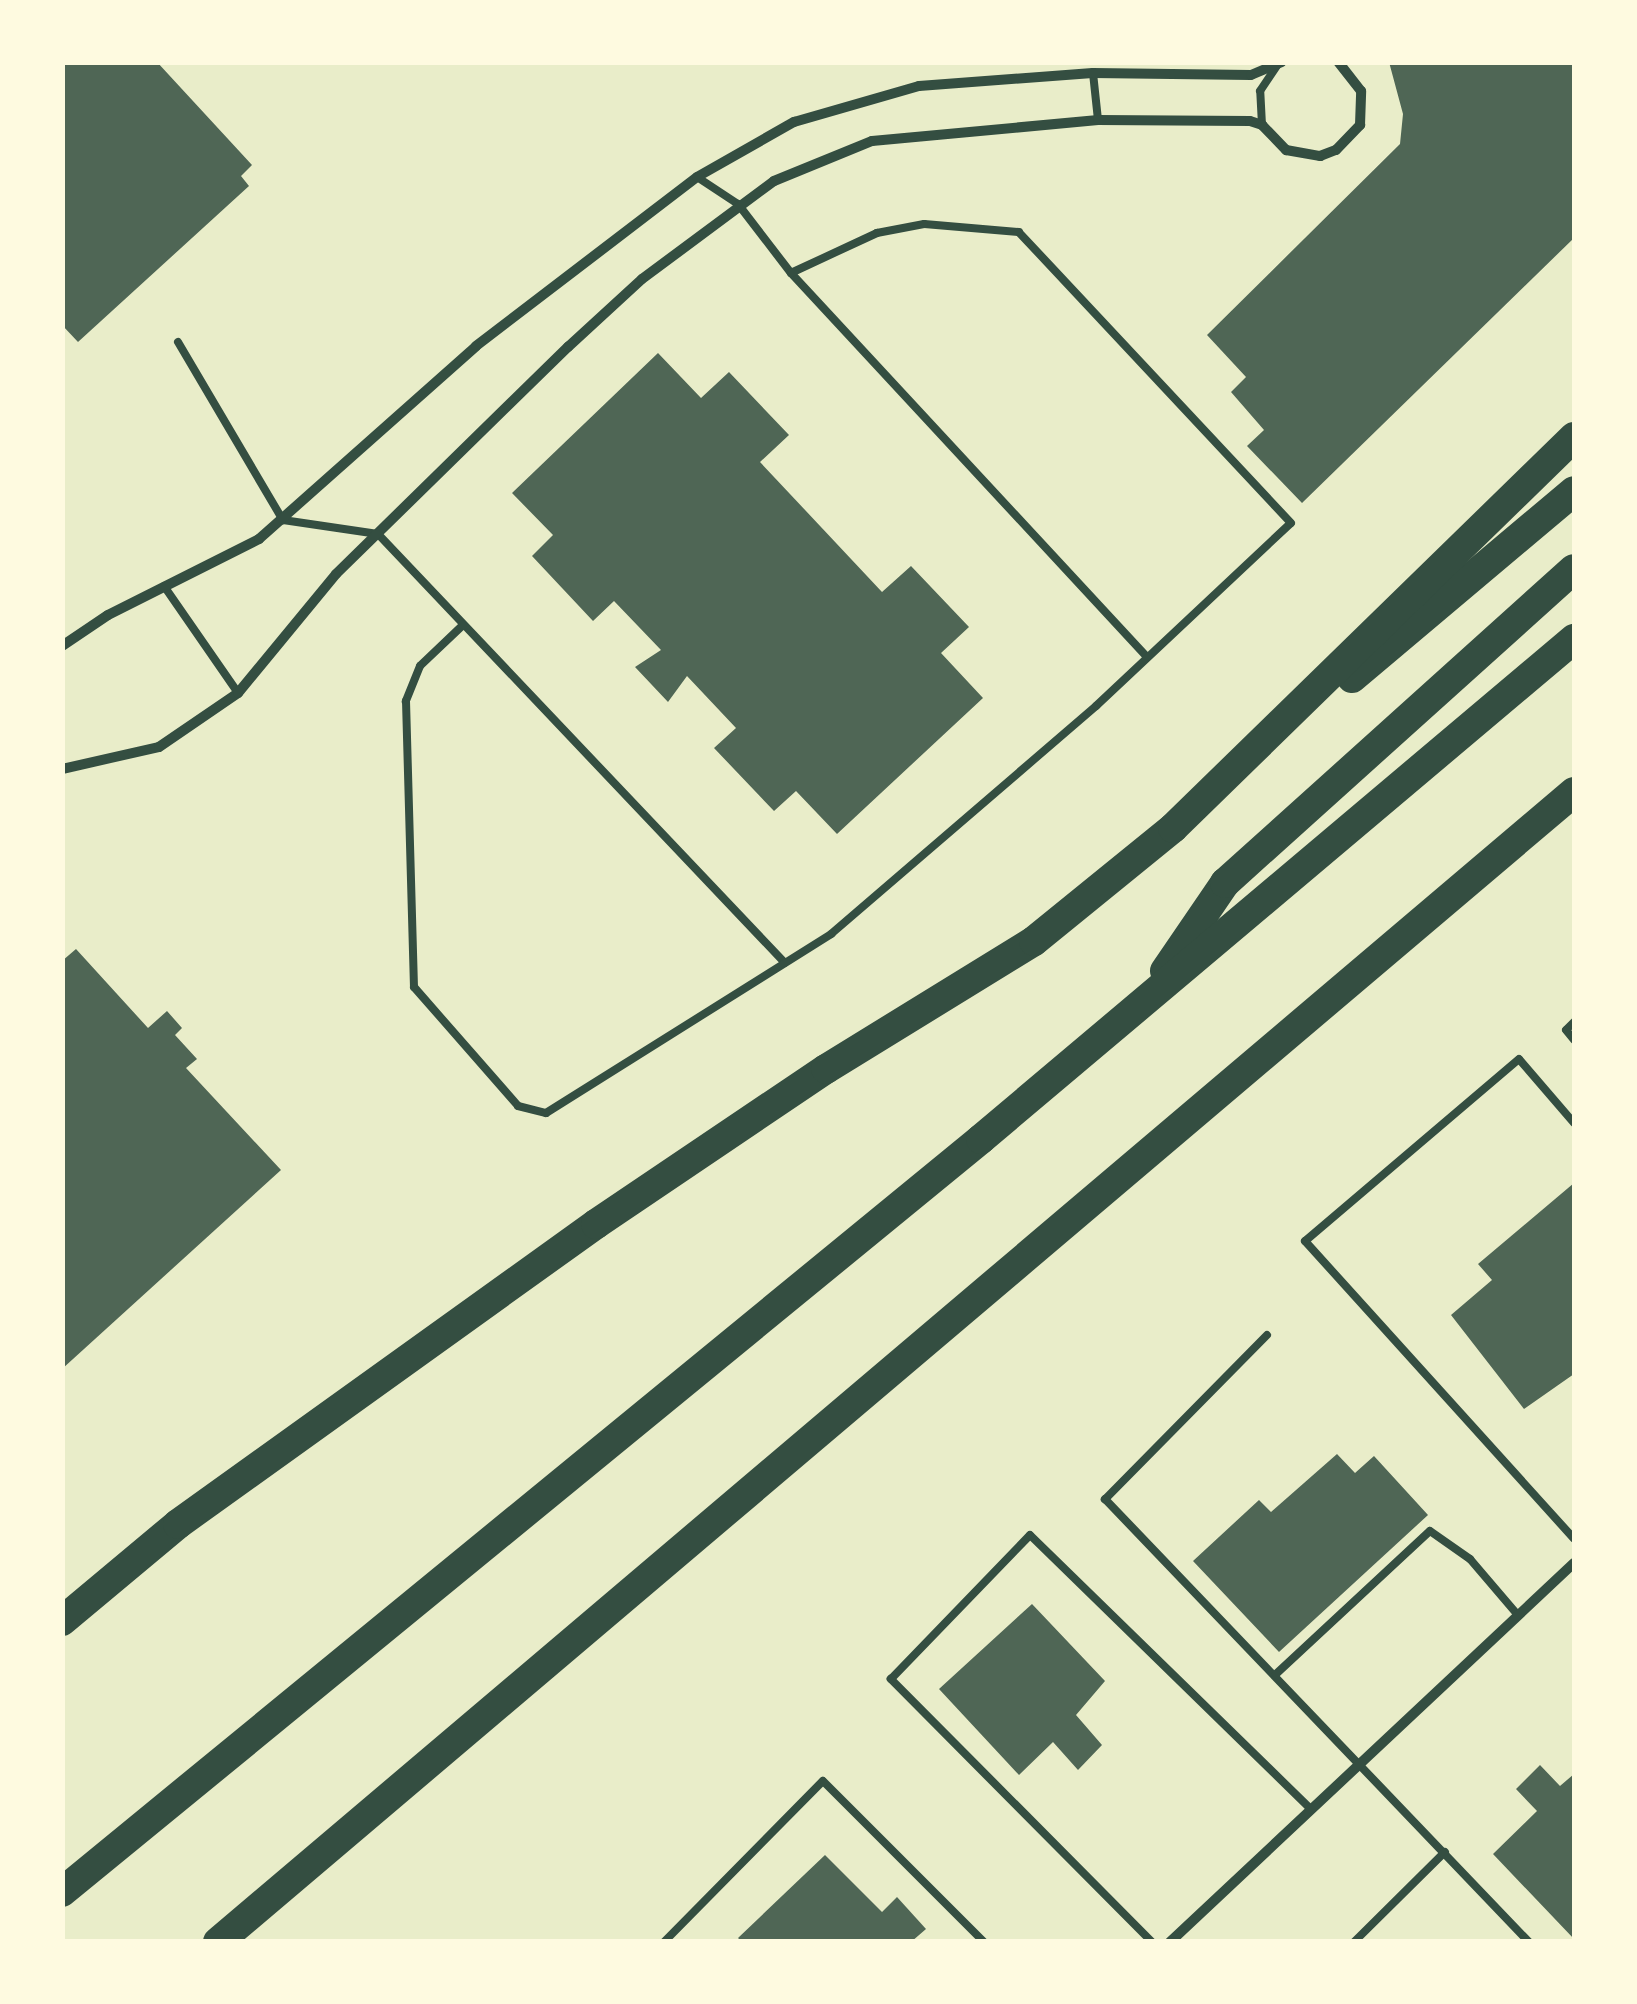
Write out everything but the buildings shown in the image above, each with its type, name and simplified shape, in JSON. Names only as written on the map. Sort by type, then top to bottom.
[{"type":"highway","points":[[1174,828],[1574,438]]},
{"type":"highway","points":[[62,1620],[178,1524],[389,1371],[826,1070],[1034,941],[1574,491]]},
{"type":"highway","points":[[1144,1003],[1225,883],[1574,570]]},
{"type":"highway","points":[[62,1892],[1144,1003],[1574,639]]},
{"type":"highway","points":[[218,1942],[1574,792]]},
{"type":"street","points":[[62,769],[159,747],[238,694],[378,534],[605,313],[738,204],[817,160],[872,141],[1098,120],[1262,124],[1286,150],[1302,156],[1336,150],[1350,140],[1360,125],[1361,92],[1338,62]]},
{"type":"street","points":[[62,646],[163,585],[258,539],[476,346],[697,177],[794,122],[858,99],[919,86],[1093,74],[1238,76],[1281,63]]},
{"type":"street","points":[[1170,1942],[1574,1564]]},
{"type":"lane","points":[[1262,124],[1260,92],[1281,63]]},
{"type":"lane","points":[[1093,74],[1098,120]]},
{"type":"lane","points":[[697,177],[738,204],[791,273],[1148,657]]},
{"type":"lane","points":[[463,625],[408,685],[412,972],[427,1008],[518,1106],[531,1113],[562,1108],[831,934],[1148,657],[1291,524],[1018,232],[924,224],[876,233],[791,273]]},
{"type":"lane","points":[[178,342],[283,520],[378,534],[786,963]]},
{"type":"lane","points":[[163,585],[238,694]]},
{"type":"lane","points":[[1574,1022],[1566,1030],[1574,1040]]},
{"type":"lane","points":[[1574,1122],[1519,1059],[1305,1241],[1574,1540]]},
{"type":"lane","points":[[1267,1335],[1105,1499],[1361,1761],[1528,1942]]},
{"type":"lane","points":[[1276,1674],[1430,1532],[1470,1559],[1517,1614]]},
{"type":"lane","points":[[1152,1942],[890,1678],[1030,1535],[1310,1808]]},
{"type":"lane","points":[[664,1942],[823,1781],[984,1942]]},
{"type":"lane","points":[[1354,1942],[1445,1852]]}]
